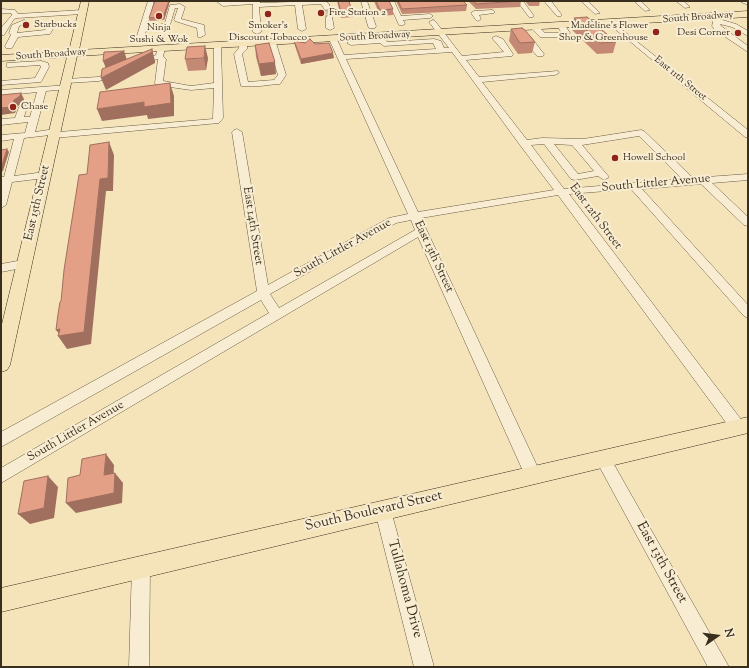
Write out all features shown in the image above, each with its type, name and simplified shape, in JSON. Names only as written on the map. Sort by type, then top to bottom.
[{"type":"main road","name":"East 15th Street","points":[[1,365],[23,264],[74,54],[72,43],[85,1]]},
{"type":"main road","name":"South Broadway","points":[[733,4],[748,3]]},
{"type":"main road","name":"South Broadway","points":[[677,5],[691,7]]},
{"type":"main road","name":"South Broadway","points":[[632,11],[650,10]]},
{"type":"main road","points":[[474,18],[492,12]]},
{"type":"main road","points":[[582,14],[600,13],[611,23]]},
{"type":"main road","name":"South Broadway","points":[[1,58],[9,64],[74,54],[160,52],[217,46],[272,43],[331,31],[350,40],[384,40],[441,33],[489,30],[515,35],[534,27],[714,19],[748,14]]},
{"type":"main road","points":[[517,17],[563,15]]},
{"type":"main road","name":"South Broadway","points":[[398,22],[431,19],[448,21]]},
{"type":"main road","points":[[127,40],[142,34],[163,37]]},
{"type":"main road","name":"South Broadway","points":[[72,43],[89,42]]},
{"type":"main road","name":"South Broadway","points":[[5,46],[24,45]]},
{"type":"main road","name":"South Boulevard Street","points":[[1,600],[743,426]]},
{"type":"street","points":[[142,34],[151,1]]},
{"type":"street","points":[[219,1],[223,4],[322,2],[326,4],[327,9]]},
{"type":"street","points":[[257,4],[274,1]]},
{"type":"street","points":[[364,1],[372,26]]},
{"type":"street","points":[[391,1],[398,22]]},
{"type":"street","points":[[520,1],[538,16]]},
{"type":"street","points":[[547,1],[563,15]]},
{"type":"street","points":[[584,1],[600,13]]},
{"type":"street","points":[[637,1],[650,10]]},
{"type":"street","points":[[743,1],[748,3]]},
{"type":"street","points":[[298,2],[302,29]]},
{"type":"street","points":[[142,34],[168,24],[173,3],[182,7],[177,20],[201,27],[201,35]]},
{"type":"street","points":[[257,4],[257,32]]},
{"type":"street","points":[[466,5],[474,18]]},
{"type":"street","points":[[1,11],[13,12],[16,16]]},
{"type":"street","points":[[2,29],[12,18],[16,16],[79,18]]},
{"type":"street","name":"East 13th Street","points":[[329,17],[331,31],[342,57],[533,475]]},
{"type":"street","name":"East 12th Street","points":[[431,19],[560,192],[743,426]]},
{"type":"street","points":[[714,19],[734,25],[748,34]]},
{"type":"street","points":[[714,19],[718,28],[748,50]]},
{"type":"street","points":[[5,46],[15,35],[47,32],[56,22],[48,20],[19,23],[13,30],[15,35]]},
{"type":"street","name":"East 11th Street","points":[[611,23],[748,135]]},
{"type":"street","points":[[342,57],[442,51],[457,54],[509,54],[500,41],[493,36],[489,30]]},
{"type":"street","points":[[496,38],[515,35],[527,38],[540,54]]},
{"type":"street","points":[[350,40],[354,56]]},
{"type":"street","points":[[384,40],[434,42],[438,43],[442,51]]},
{"type":"street","points":[[243,44],[243,49],[238,54],[244,84],[260,84],[277,82],[282,75],[272,43]]},
{"type":"street","points":[[1,138],[216,121],[219,118],[217,46]]},
{"type":"street","points":[[1,93],[31,101],[66,84],[108,77],[160,52],[162,59],[158,83],[191,88],[217,85]]},
{"type":"street","points":[[1,83],[38,80],[45,67],[45,65],[41,63],[9,64]]},
{"type":"street","points":[[476,80],[555,73]]},
{"type":"street","points":[[1,205],[4,180],[24,136],[25,120],[31,101]]},
{"type":"street","points":[[25,120],[31,101]]},
{"type":"street","points":[[1,122],[25,120]]},
{"type":"street","name":"East 14th Street","points":[[237,132],[263,293],[277,315]]},
{"type":"street","points":[[523,143],[546,141],[574,142],[641,133],[690,181]]},
{"type":"street","points":[[546,141],[575,177],[600,173]]},
{"type":"street","points":[[574,142],[612,187]]},
{"type":"street","points":[[4,180],[45,175]]},
{"type":"street","name":"South Littler Avenue","points":[[1,440],[393,220],[414,215],[560,192],[748,177]]},
{"type":"street","points":[[704,180],[748,223]]},
{"type":"street","points":[[633,185],[748,313]]},
{"type":"street","name":"South Littler Avenue","points":[[1,476],[421,231]]},
{"type":"street","points":[[1,268],[23,264]]},
{"type":"street","name":"East 13th Street","points":[[603,459],[719,667]]},
{"type":"street","name":"Tullahoma Drive","points":[[383,510],[424,667]]},
{"type":"street","points":[[139,667],[141,567]]},
{"type":"building","points":[[155,1],[169,1],[163,17],[149,18]]},
{"type":"building","points":[[338,1],[349,1],[352,12],[341,12]]},
{"type":"building","points":[[376,1],[389,1],[393,9],[380,10]]},
{"type":"building","points":[[398,1],[463,1],[467,5],[402,9]]},
{"type":"building","points":[[474,1],[521,1],[476,4]]},
{"type":"building","points":[[587,17],[616,42],[600,43],[574,18]]},
{"type":"building","points":[[522,28],[535,42],[520,43],[511,29]]},
{"type":"building","points":[[310,39],[315,44],[329,43],[333,53],[301,59],[294,41],[305,43]]},
{"type":"building","points":[[269,43],[275,62],[259,64],[255,45]]},
{"type":"building","points":[[205,46],[204,58],[185,59],[187,47]]},
{"type":"building","points":[[152,49],[152,52],[101,78],[102,69]]},
{"type":"building","points":[[124,51],[103,61],[104,52]]},
{"type":"building","points":[[170,83],[171,103],[144,107],[144,102],[97,109],[100,92]]},
{"type":"building","points":[[21,93],[20,96],[14,100],[12,107],[1,108],[1,95]]},
{"type":"building","points":[[109,142],[108,178],[100,179],[84,332],[58,336],[60,329],[56,330],[58,314],[79,175],[87,174],[90,145]]},
{"type":"building","points":[[7,149],[1,168],[1,150]]},
{"type":"building","points":[[106,454],[104,475],[115,473],[114,493],[66,503],[68,478],[80,475],[82,459]]},
{"type":"building","points":[[48,476],[44,508],[18,514],[24,481]]},
{"type":"tunnel","points":[[327,9],[329,17]]},
{"type":"place","name":"Fire Station 2","points":[[321,13]]},
{"type":"place","name":"Smoker's Discount Tobacco","points":[[268,14]]},
{"type":"place","name":"Ninja Sushi & Wok","points":[[159,16]]},
{"type":"place","name":"Starbucks","points":[[26,25]]},
{"type":"place","name":"Madeline's Flower Shop & Greenhouse","points":[[656,32]]},
{"type":"place","name":"Desi Corner","points":[[738,33]]},
{"type":"place","name":"Chase","points":[[13,107]]},
{"type":"place","name":"Howell School","points":[[615,158]]}]
